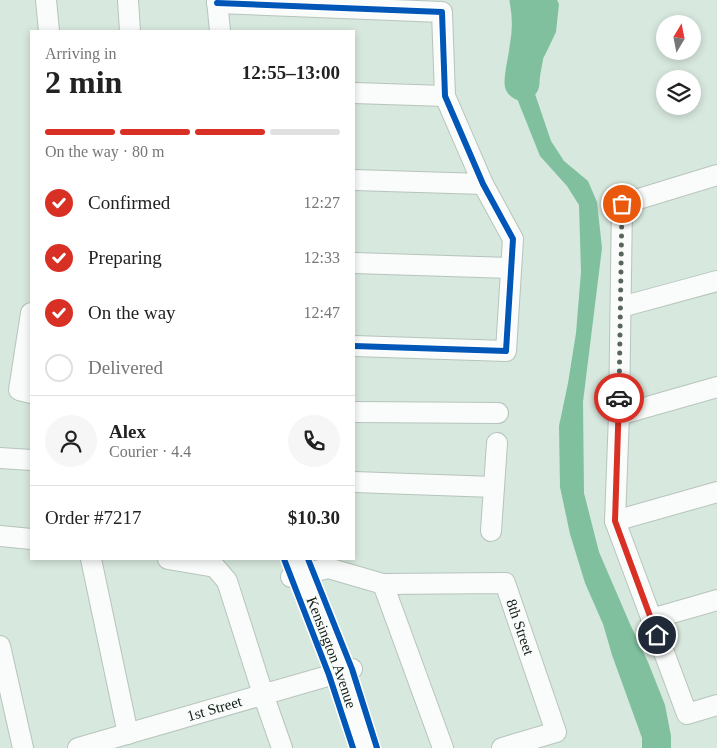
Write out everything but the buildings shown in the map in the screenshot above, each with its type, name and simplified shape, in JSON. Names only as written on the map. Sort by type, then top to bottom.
[{"type":"street","points":[[46,0],[49,30]]},
{"type":"street","points":[[128,0],[130,30]]},
{"type":"street","points":[[220,30],[217,2],[442,12],[445,96],[483,184],[513,239],[506,351],[355,346]]},
{"type":"street","points":[[355,93],[445,96]]},
{"type":"street","points":[[717,175],[622,204],[619,415],[615,521],[687,714],[717,705]]},
{"type":"street","points":[[355,180],[483,184]]},
{"type":"street","points":[[355,263],[511,268]]},
{"type":"street","points":[[621,307],[717,281]]},
{"type":"street","points":[[30,319],[19,390],[30,393]]},
{"type":"street","points":[[619,415],[717,387]]},
{"type":"street","points":[[355,412],[498,413]]},
{"type":"street","points":[[491,530],[497,443]]},
{"type":"street","points":[[0,458],[30,460]]},
{"type":"street","points":[[355,482],[494,487]]},
{"type":"street","points":[[615,521],[717,492]]},
{"type":"street","points":[[0,536],[30,539]]},
{"type":"street","points":[[91,560],[128,734]]},
{"type":"street","points":[[174,560],[215,567],[227,581],[262,694],[282,748]]},
{"type":"street","name":"8th Street","points":[[296,570],[328,568],[383,584],[505,583],[556,732],[502,748]]},
{"type":"street","name":"Kensington Avenue","points":[[296,570],[346,670],[365,748]]},
{"type":"street","points":[[383,584],[443,748]]},
{"type":"street","points":[[651,619],[717,600]]},
{"type":"street","points":[[0,646],[23,748]]},
{"type":"street","name":"1st Street","points":[[78,748],[346,670]]},
{"type":"shaded area","points":[[531,0],[557,0],[559,4],[556,32],[534,72],[534,91],[551,141],[564,161],[588,181],[597,202],[602,248],[583,402],[584,493],[599,552],[665,705],[671,736],[671,748],[642,748],[642,738],[612,655],[603,624],[585,583],[570,534],[560,487],[559,426],[576,333],[581,272],[579,205],[567,186],[540,156],[512,81],[517,58],[529,34],[533,8]]},
{"type":"waterway","points":[[522,83],[529,30],[527,0]]},
{"type":"cycle path","points":[[217,3],[442,12],[445,96],[483,184],[513,239],[506,351],[355,346]]},
{"type":"cycle path","points":[[284,560],[329,675],[353,748]]},
{"type":"cycle path","points":[[308,560],[352,669],[377,748]]},
{"type":"way so far","points":[[619,398],[622,204]]},
{"type":"route","points":[[619,398],[615,521],[657,635]]}]
